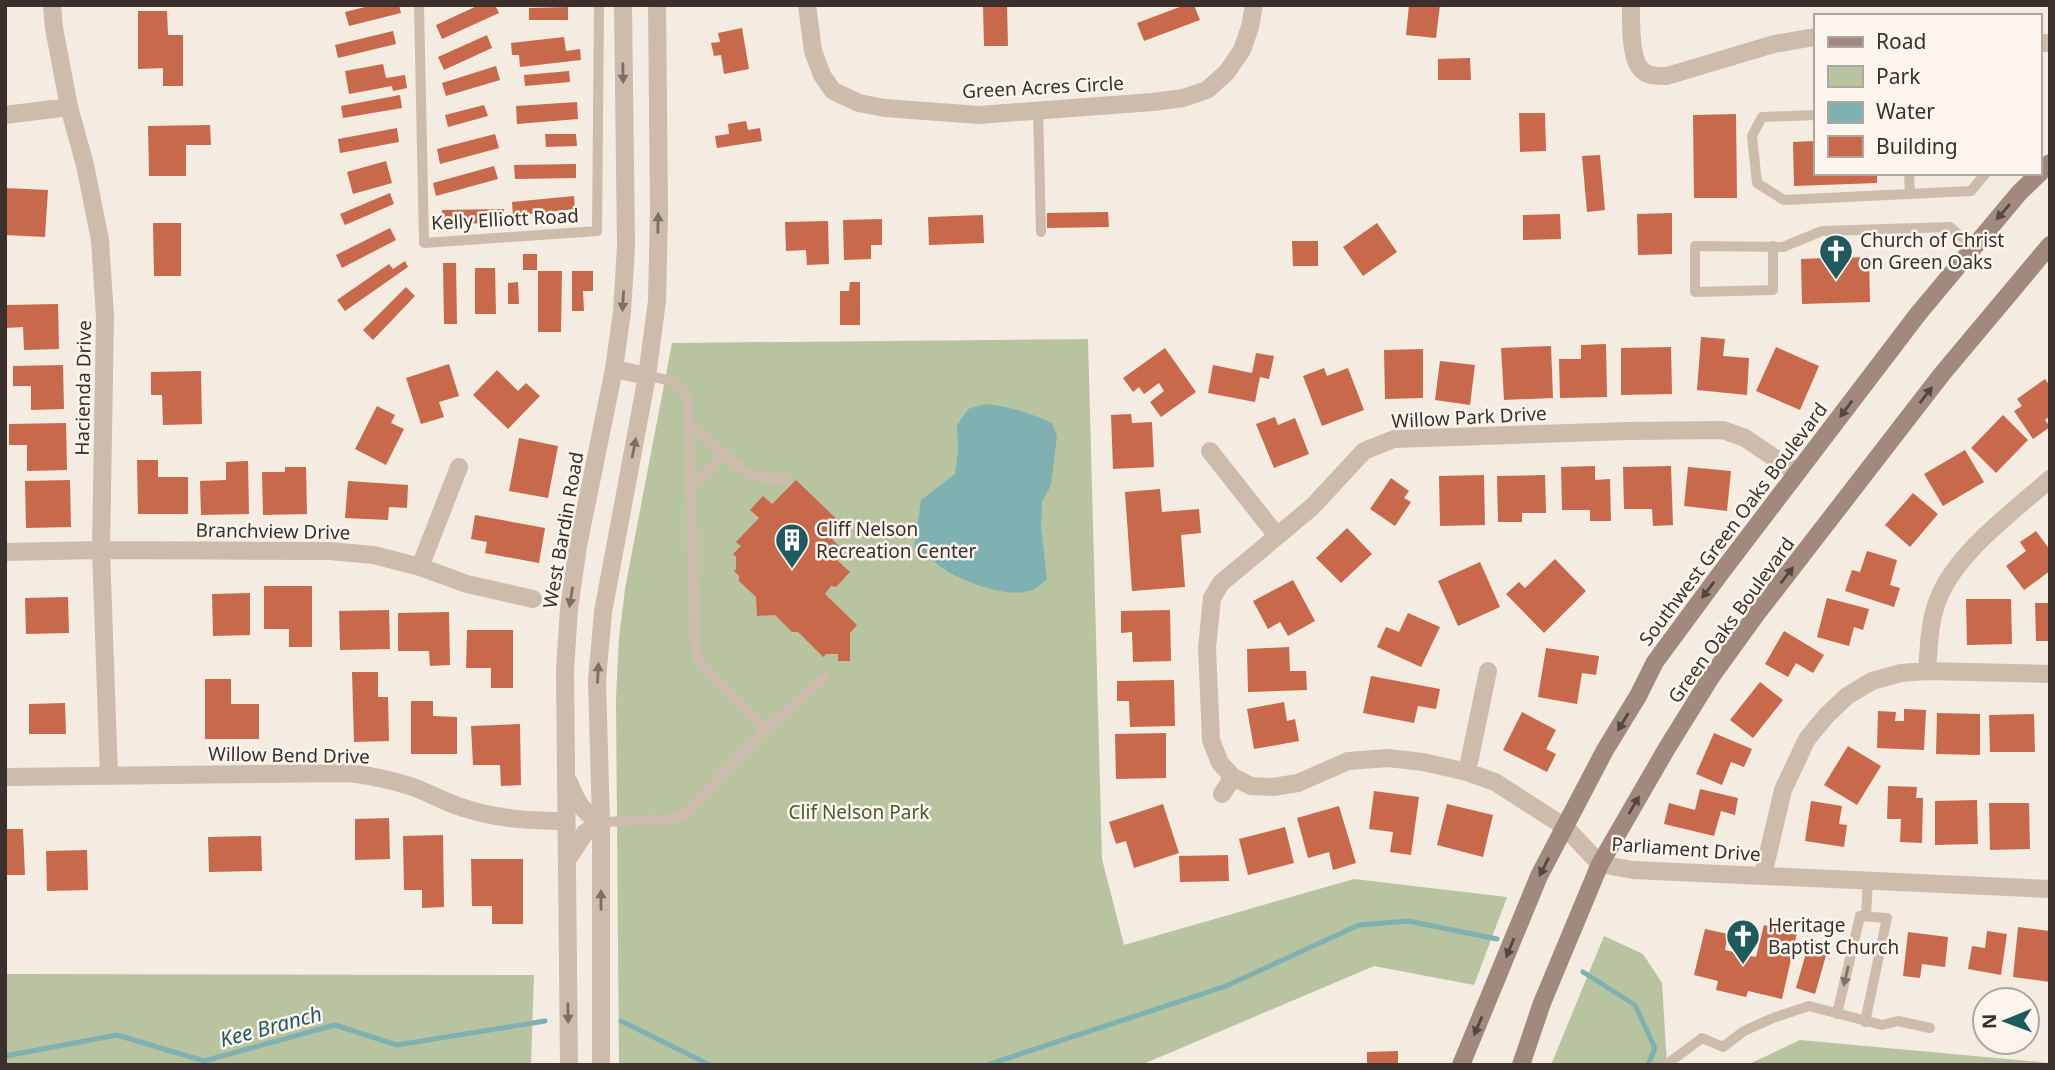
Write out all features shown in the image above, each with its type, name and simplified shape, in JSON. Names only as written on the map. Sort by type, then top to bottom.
[{"type":"main road","name":"Southwest Green Oaks Boulevard","points":[[1461,1065],[1539,876],[1605,750],[1639,696],[1656,662],[1692,610],[1918,314],[2037,175]]},
{"type":"main road","name":"Green Oaks Boulevard","points":[[1521,1065],[1542,1003],[1600,864],[1711,677],[1951,363],[2050,245]]},
{"type":"street","name":"Hacienda Drive","points":[[52,5],[69,107],[85,165],[100,240],[105,317],[101,550],[109,776]]},
{"type":"street","name":"West Bardin Road","points":[[569,1064],[565,670],[569,609],[579,546],[614,369],[622,312],[625,247],[623,5]]},
{"type":"street","points":[[601,1063],[601,822],[597,680],[603,612],[647,376],[657,301],[657,5]]},
{"type":"street","name":"Green Acres Circle","points":[[807,5],[813,51],[822,75],[833,91],[859,103],[885,108],[979,115],[1153,102],[1184,98],[1207,90],[1227,72],[1242,50],[1254,5]]},
{"type":"street","points":[[1631,5],[1634,55],[1640,68],[1652,76],[1667,76],[1774,44],[1814,37]]},
{"type":"street","points":[[5,115],[69,107]]},
{"type":"street","points":[[614,369],[647,376]]},
{"type":"street","name":"Willow Park Drive","points":[[1233,778],[1220,763],[1211,740],[1207,648],[1212,598],[1221,583],[1312,507],[1364,451],[1394,439],[1723,430],[1745,438],[1797,473]]},
{"type":"street","points":[[1210,451],[1277,536]]},
{"type":"street","points":[[419,567],[459,467]]},
{"type":"street","points":[[1927,671],[1931,627],[1939,597],[1954,571],[1969,551],[2050,480]]},
{"type":"street","name":"Branchview Drive","points":[[5,552],[330,551],[374,555],[467,584],[533,600]]},
{"type":"street","points":[[1467,772],[1489,671]]},
{"type":"street","points":[[1762,875],[1783,790],[1807,739],[1847,696],[1872,681],[1901,673],[1927,671],[2050,674]]},
{"type":"street","name":"Parliament Drive","points":[[1233,778],[1251,786],[1273,787],[1298,783],[1348,761],[1388,758],[1423,762],[1467,772],[1495,782],[1565,827],[1600,864],[1633,870],[2050,889]]},
{"type":"street","name":"Willow Bend Drive","points":[[5,777],[350,773],[380,777],[462,808],[492,816],[529,821],[566,821]]},
{"type":"street","points":[[566,776],[578,804],[590,817],[601,822]]},
{"type":"street","points":[[1222,794],[1233,778]]},
{"type":"street","points":[[566,861],[585,834],[601,822]]},
{"type":"lane","name":"Kelly Elliott Road","points":[[419,5],[424,243],[597,231],[599,5]]},
{"type":"lane","points":[[1038,110],[1041,232]]},
{"type":"lane","points":[[1814,115],[1762,117],[1752,136],[1757,183],[1784,200],[1971,191],[1984,175]]},
{"type":"lane","points":[[1909,175],[1910,194]]},
{"type":"lane","points":[[1773,246],[1773,290],[1695,292],[1695,246],[1773,246],[1783,247],[1822,231],[1950,227],[1973,247]]},
{"type":"lane","points":[[647,376],[672,380],[683,389],[688,401],[695,646],[698,659],[766,729]]},
{"type":"lane","points":[[689,424],[746,472],[757,478],[785,479]]},
{"type":"lane","points":[[690,487],[725,454]]},
{"type":"lane","points":[[601,822],[682,817],[766,729],[824,678]]},
{"type":"lane","points":[[1866,916],[1868,880]]},
{"type":"lane","points":[[1837,1014],[1860,916],[1887,918],[1865,1022]]},
{"type":"lane","points":[[1667,1064],[1702,1038],[1723,1047],[1744,1031],[1809,1006],[1882,1026],[1898,1021],[1930,1028]]},
{"type":"green space","name":"Clif Nelson Park","points":[[1088,339],[1102,859],[1124,945],[1354,879],[1507,897],[1474,985],[1374,966],[1141,1065],[619,1065],[616,698],[619,638],[625,589],[672,343]]},
{"type":"green space","points":[[1604,936],[1643,954],[1662,983],[1667,1065],[1551,1065]]},
{"type":"green space","points":[[5,974],[534,975],[531,1065],[5,1065]]},
{"type":"green space","points":[[1800,1040],[2050,1063],[2050,1065],[1747,1065]]},
{"type":"water","points":[[986,404],[1020,411],[1052,423],[1057,436],[1051,485],[1042,502],[1041,526],[1047,579],[1036,588],[1024,592],[1000,591],[973,583],[950,572],[914,548],[921,500],[955,474],[957,425],[968,409]]},
{"type":"building","points":[[373,5],[399,5],[401,13],[349,26],[345,12]]},
{"type":"building","points":[[479,5],[495,5],[499,13],[442,39],[436,25]]},
{"type":"building","points":[[983,5],[1007,5],[1008,46],[984,46]]},
{"type":"building","points":[[1185,5],[1194,5],[1200,20],[1144,41],[1137,23]]},
{"type":"building","points":[[1409,5],[1440,5],[1436,38],[1406,35]]},
{"type":"building","points":[[568,7],[568,20],[529,20],[529,8]]},
{"type":"building","points":[[138,11],[167,11],[168,35],[183,35],[183,86],[163,86],[163,68],[138,69]]},
{"type":"building","points":[[742,28],[749,69],[724,74],[721,55],[714,56],[711,43],[720,42],[718,33]]},
{"type":"building","points":[[393,31],[396,44],[338,58],[335,45]]},
{"type":"building","points":[[487,35],[492,48],[444,70],[438,57]]},
{"type":"building","points":[[564,37],[566,51],[580,49],[581,60],[520,67],[519,55],[512,55],[511,43]]},
{"type":"building","points":[[1470,58],[1471,80],[1438,80],[1438,59]]},
{"type":"building","points":[[383,64],[386,78],[405,75],[407,88],[393,91],[392,86],[349,94],[345,71]]},
{"type":"building","points":[[496,66],[500,80],[446,96],[442,83]]},
{"type":"building","points":[[569,71],[570,82],[525,86],[524,75]]},
{"type":"building","points":[[400,95],[402,108],[343,118],[341,106]]},
{"type":"building","points":[[577,102],[578,119],[517,124],[516,106]]},
{"type":"building","points":[[484,105],[488,116],[448,127],[445,115]]},
{"type":"building","points":[[1519,113],[1545,113],[1546,151],[1520,152]]},
{"type":"building","points":[[1736,114],[1737,198],[1694,198],[1693,115]]},
{"type":"building","points":[[746,121],[748,130],[760,128],[762,141],[717,148],[715,136],[729,134],[728,124]]},
{"type":"building","points":[[210,125],[211,145],[186,145],[186,176],[149,176],[148,126]]},
{"type":"building","points":[[397,128],[399,142],[340,153],[338,139]]},
{"type":"building","points":[[495,134],[499,148],[440,164],[437,149]]},
{"type":"building","points":[[545,134],[576,134],[577,146],[546,147]]},
{"type":"building","points":[[1814,141],[1814,175],[1877,175],[1877,183],[1794,186],[1793,142]]},
{"type":"building","points":[[1600,155],[1605,210],[1587,212],[1582,156]]},
{"type":"building","points":[[386,161],[392,183],[353,194],[347,172]]},
{"type":"building","points":[[576,164],[576,178],[515,179],[514,165]]},
{"type":"building","points":[[494,166],[498,179],[436,196],[433,183]]},
{"type":"building","points":[[5,188],[48,190],[45,237],[5,235]]},
{"type":"building","points":[[390,193],[394,204],[345,225],[340,214]]},
{"type":"building","points":[[574,196],[575,209],[513,216],[512,202]]},
{"type":"building","points":[[504,209],[504,223],[443,224],[442,210]]},
{"type":"building","points":[[1108,212],[1109,227],[1047,228],[1047,213]]},
{"type":"building","points":[[1672,213],[1672,254],[1638,255],[1637,214]]},
{"type":"building","points":[[1560,214],[1561,239],[1523,240],[1523,215]]},
{"type":"building","points":[[983,215],[984,243],[929,245],[928,217]]},
{"type":"building","points":[[882,219],[882,245],[871,245],[871,259],[844,260],[843,220]]},
{"type":"building","points":[[828,221],[829,264],[807,265],[806,250],[786,251],[785,222]]},
{"type":"building","points":[[153,223],[181,223],[181,276],[154,276]]},
{"type":"building","points":[[1377,223],[1397,252],[1363,276],[1343,247]]},
{"type":"building","points":[[390,228],[396,240],[342,268],[336,255]]},
{"type":"building","name":"Church of Christ on Green Oaks","points":[[1840,240],[1840,258],[1869,257],[1870,302],[1802,304],[1801,259],[1825,258],[1824,241]]},
{"type":"building","points":[[1292,241],[1318,241],[1318,266],[1293,266]]},
{"type":"building","points":[[523,254],[537,254],[537,270],[523,270]]},
{"type":"building","points":[[405,261],[408,267],[345,311],[337,300],[389,264],[393,269]]},
{"type":"building","points":[[443,263],[456,263],[457,324],[444,324]]},
{"type":"building","points":[[475,268],[495,268],[496,314],[475,314]]},
{"type":"building","points":[[538,271],[562,271],[561,332],[538,332]]},
{"type":"building","points":[[572,271],[593,271],[593,291],[583,291],[584,311],[572,311]]},
{"type":"building","points":[[518,282],[519,304],[508,304],[508,283]]},
{"type":"building","points":[[850,282],[860,282],[860,325],[840,325],[840,291],[849,291]]},
{"type":"building","points":[[406,287],[415,296],[373,340],[363,330]]},
{"type":"building","points":[[58,304],[59,349],[24,350],[23,327],[5,328],[5,305]]},
{"type":"building","points":[[1701,337],[1725,339],[1723,356],[1749,358],[1747,395],[1697,390]]},
{"type":"building","points":[[1606,344],[1607,397],[1560,398],[1559,359],[1581,359],[1581,345]]},
{"type":"building","points":[[1551,346],[1553,398],[1504,400],[1501,348]]},
{"type":"building","points":[[1671,347],[1672,394],[1621,395],[1621,348]]},
{"type":"building","points":[[1776,347],[1819,366],[1800,410],[1756,391]]},
{"type":"building","points":[[1165,348],[1196,392],[1161,417],[1150,402],[1164,391],[1159,383],[1144,394],[1139,387],[1133,392],[1123,378]]},
{"type":"building","points":[[1423,349],[1423,398],[1385,399],[1384,350]]},
{"type":"building","points":[[1256,353],[1274,356],[1269,379],[1260,377],[1255,402],[1208,393],[1213,365],[1252,373]]},
{"type":"building","points":[[1440,361],[1475,365],[1470,405],[1435,400]]},
{"type":"building","points":[[449,364],[459,396],[439,402],[444,417],[421,424],[406,378]]},
{"type":"building","points":[[63,365],[64,409],[31,410],[31,386],[13,386],[13,366]]},
{"type":"building","points":[[1324,368],[1327,376],[1348,368],[1364,410],[1322,426],[1303,376]]},
{"type":"building","points":[[497,370],[518,391],[526,383],[540,396],[508,429],[473,395]]},
{"type":"building","points":[[201,371],[202,424],[163,425],[162,395],[151,395],[151,372]]},
{"type":"building","points":[[2045,379],[2050,386],[2050,416],[2045,420],[2050,427],[2033,439],[2014,411],[2022,406],[2017,399]]},
{"type":"building","points":[[377,406],[395,415],[391,423],[404,429],[386,465],[355,449]]},
{"type":"building","points":[[1131,414],[1132,423],[1152,422],[1154,467],[1113,469],[1111,415]]},
{"type":"building","points":[[2003,415],[2028,440],[1996,473],[1971,448]]},
{"type":"building","points":[[1275,417],[1278,425],[1295,418],[1309,454],[1274,468],[1256,424]]},
{"type":"building","points":[[66,423],[67,470],[27,471],[27,445],[9,445],[9,424]]},
{"type":"building","points":[[519,438],[558,446],[548,498],[509,491]]},
{"type":"building","points":[[1965,450],[1984,482],[1943,506],[1924,474]]},
{"type":"building","points":[[137,460],[158,460],[158,477],[188,477],[188,514],[138,514]]},
{"type":"building","points":[[248,461],[249,514],[201,515],[200,481],[226,480],[226,462]]},
{"type":"building","points":[[1595,466],[1595,480],[1610,479],[1611,521],[1590,521],[1590,510],[1562,510],[1561,467]]},
{"type":"building","points":[[1671,466],[1673,525],[1653,526],[1652,509],[1624,509],[1623,467]]},
{"type":"building","points":[[285,467],[306,467],[307,514],[263,515],[262,472],[285,472]]},
{"type":"building","points":[[1688,467],[1731,471],[1727,511],[1684,506]]},
{"type":"building","points":[[1484,475],[1485,525],[1440,526],[1439,476]]},
{"type":"building","points":[[1545,475],[1546,513],[1522,513],[1522,522],[1498,522],[1497,476]]},
{"type":"building","points":[[1391,478],[1409,491],[1404,498],[1411,502],[1395,526],[1370,509]]},
{"type":"building","points":[[70,480],[71,527],[26,528],[25,481]]},
{"type":"building","name":"Cliff Nelson Recreation Center","points":[[796,480],[844,526],[832,539],[839,546],[838,561],[850,572],[825,594],[857,625],[850,633],[850,661],[838,661],[838,654],[826,654],[823,657],[798,632],[792,632],[775,615],[757,616],[756,597],[739,581],[739,576],[734,571],[736,557],[733,554],[741,546],[736,542],[759,518],[750,510],[763,496],[772,504]]},
{"type":"building","points":[[348,481],[408,485],[407,508],[389,507],[388,520],[345,518]]},
{"type":"building","points":[[1160,489],[1162,512],[1199,509],[1201,533],[1181,535],[1185,587],[1132,591],[1125,492]]},
{"type":"building","points":[[1913,493],[1938,514],[1910,547],[1885,525]]},
{"type":"building","points":[[475,515],[545,528],[539,563],[485,553],[487,542],[471,539]]},
{"type":"building","points":[[1347,528],[1372,554],[1341,583],[1316,558]]},
{"type":"building","points":[[2036,531],[2050,550],[2050,571],[2024,590],[2006,566],[2026,551],[2020,542]]},
{"type":"building","points":[[1867,551],[1897,560],[1890,585],[1900,588],[1894,607],[1845,591],[1852,570],[1860,572]]},
{"type":"building","points":[[1555,559],[1586,591],[1544,633],[1506,594],[1519,582],[1525,588]]},
{"type":"building","points":[[1480,562],[1500,607],[1458,626],[1438,581]]},
{"type":"building","points":[[1293,580],[1315,621],[1288,636],[1280,622],[1268,629],[1253,601]]},
{"type":"building","points":[[264,586],[312,586],[312,647],[289,647],[289,629],[264,629]]},
{"type":"building","points":[[250,593],[250,635],[213,636],[212,594]]},
{"type":"building","points":[[68,597],[69,633],[26,634],[25,598]]},
{"type":"building","points":[[1827,598],[1869,609],[1863,630],[1854,627],[1849,646],[1817,637]]},
{"type":"building","points":[[1966,599],[2011,599],[2012,644],[1967,645]]},
{"type":"building","points":[[2035,603],[2050,603],[2050,641],[2036,641]]},
{"type":"building","points":[[389,610],[390,649],[340,650],[339,611]]},
{"type":"building","points":[[1170,610],[1171,661],[1133,662],[1132,632],[1121,633],[1121,611]]},
{"type":"building","points":[[449,612],[450,665],[430,666],[429,651],[398,651],[398,613]]},
{"type":"building","points":[[1408,613],[1440,627],[1421,667],[1377,647],[1386,627],[1399,632]]},
{"type":"building","points":[[467,630],[513,630],[513,688],[491,688],[491,668],[466,668]]},
{"type":"building","points":[[1784,631],[1824,655],[1813,673],[1796,663],[1788,677],[1765,664]]},
{"type":"building","points":[[1289,647],[1290,671],[1306,671],[1307,690],[1248,692],[1247,649]]},
{"type":"building","points":[[1546,648],[1599,656],[1596,675],[1582,673],[1577,704],[1538,697]]},
{"type":"building","points":[[352,672],[378,672],[378,697],[388,697],[389,741],[354,742]]},
{"type":"building","points":[[1371,676],[1440,689],[1436,709],[1418,706],[1414,723],[1363,713]]},
{"type":"building","points":[[205,679],[231,679],[231,704],[259,704],[259,739],[205,739]]},
{"type":"building","points":[[1174,680],[1175,726],[1130,727],[1129,701],[1117,701],[1117,681]]},
{"type":"building","points":[[1760,682],[1783,700],[1753,738],[1730,720]]},
{"type":"building","points":[[411,701],[433,701],[433,716],[457,717],[457,754],[411,754]]},
{"type":"building","points":[[1284,702],[1287,721],[1295,719],[1299,741],[1254,749],[1247,709]]},
{"type":"building","points":[[65,703],[66,734],[29,734],[29,704]]},
{"type":"building","points":[[1904,709],[1926,710],[1924,750],[1877,748],[1878,711],[1896,712],[1895,721],[1904,721]]},
{"type":"building","points":[[1522,712],[1556,730],[1546,749],[1556,754],[1547,772],[1503,750]]},
{"type":"building","points":[[1937,713],[1980,714],[1980,755],[1936,754]]},
{"type":"building","points":[[2034,714],[2035,752],[1990,752],[1989,715]]},
{"type":"building","points":[[520,724],[521,785],[501,786],[500,765],[473,765],[471,726]]},
{"type":"building","points":[[1166,733],[1166,778],[1116,779],[1115,734]]},
{"type":"building","points":[[1714,733],[1752,749],[1744,767],[1731,762],[1722,785],[1696,774]]},
{"type":"building","points":[[1848,746],[1881,766],[1857,805],[1824,785]]},
{"type":"building","points":[[1888,786],[1917,787],[1916,798],[1923,798],[1922,843],[1900,842],[1901,819],[1887,819]]},
{"type":"building","points":[[1700,789],[1738,798],[1735,815],[1721,811],[1714,836],[1664,824],[1669,803],[1695,810]]},
{"type":"building","points":[[1374,791],[1419,797],[1411,855],[1390,852],[1393,832],[1369,829]]},
{"type":"building","points":[[1977,800],[1978,844],[1935,845],[1935,801]]},
{"type":"building","points":[[1811,801],[1842,806],[1839,824],[1847,825],[1844,847],[1805,841]]},
{"type":"building","points":[[1989,803],[2029,803],[2030,849],[1990,850]]},
{"type":"building","points":[[1163,804],[1179,853],[1134,868],[1126,841],[1116,844],[1109,822]]},
{"type":"building","points":[[1447,804],[1493,815],[1483,857],[1437,845]]},
{"type":"building","points":[[1339,806],[1356,863],[1333,870],[1329,852],[1308,858],[1297,818]]},
{"type":"building","points":[[389,818],[390,859],[355,860],[355,819]]},
{"type":"building","points":[[1285,827],[1294,863],[1248,875],[1239,839]]},
{"type":"building","points":[[5,829],[23,829],[25,875],[5,875]]},
{"type":"building","points":[[443,835],[444,907],[422,908],[422,890],[404,890],[403,836]]},
{"type":"building","points":[[261,836],[262,871],[209,872],[208,837]]},
{"type":"building","points":[[87,850],[88,890],[47,891],[46,851]]},
{"type":"building","points":[[1228,855],[1229,881],[1180,882],[1179,856]]},
{"type":"building","points":[[471,859],[523,859],[523,924],[492,924],[492,906],[472,906]]},
{"type":"building","name":"Heritage Baptist Church","points":[[1764,925],[1797,933],[1782,999],[1748,991],[1746,997],[1716,990],[1718,981],[1694,975],[1705,929],[1728,934],[1725,950],[1756,957]]},
{"type":"building","points":[[2018,927],[2050,931],[2050,982],[2013,977]]},
{"type":"building","points":[[1987,931],[2007,934],[2001,975],[1968,969],[1972,946],[1985,948]]},
{"type":"building","points":[[1908,932],[1948,937],[1945,967],[1922,964],[1920,978],[1903,976]]},
{"type":"building","points":[[1810,939],[1829,945],[1815,994],[1796,988]]},
{"type":"building","points":[[1398,1051],[1398,1065],[1367,1065],[1367,1052]]},
{"type":"waterway","points":[[987,1065],[1226,986],[1359,925],[1408,921],[1497,939]]},
{"type":"waterway","points":[[1583,972],[1635,1005],[1655,1048],[1648,1065]]},
{"type":"waterway","name":"Kee Branch","points":[[5,1056],[117,1035],[204,1061],[335,1025],[397,1045],[545,1021]]},
{"type":"waterway","points":[[621,1021],[710,1065]]},
{"type":"place","name":"Church of Christ on Green Oaks","points":[[1836,281]]},
{"type":"place","name":"Cliff Nelson Recreation Center","points":[[792,570]]},
{"type":"place","name":"Heritage Baptist Church","points":[[1743,966]]}]
